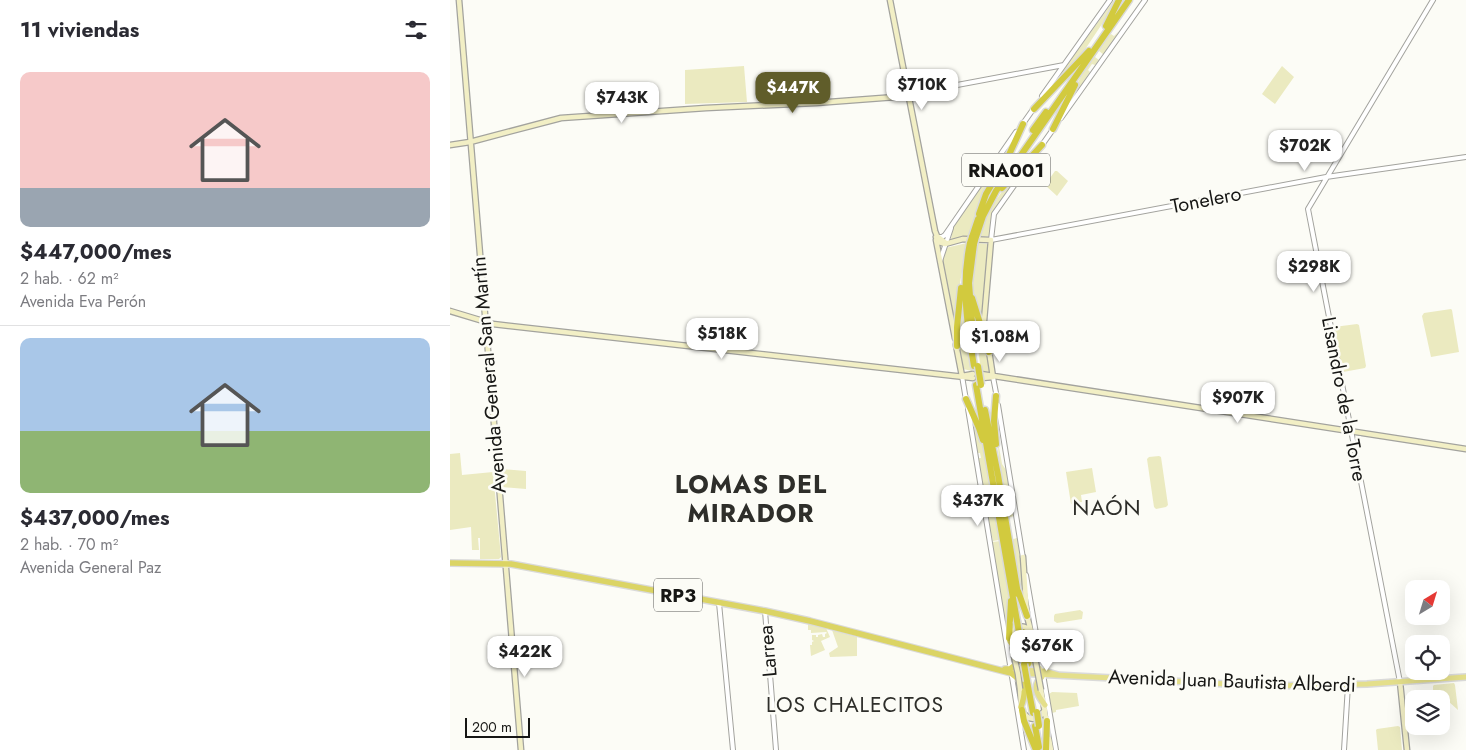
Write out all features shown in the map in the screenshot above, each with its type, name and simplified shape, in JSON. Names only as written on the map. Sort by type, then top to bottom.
[{"type":"highway","points":[[1106,26],[1119,0]]},
{"type":"highway","name":"RNA001","points":[[1092,52],[1106,26],[1124,0]]},
{"type":"highway","name":"RNA001","points":[[1038,750],[1037,726],[1021,632],[1022,619],[994,482],[965,302],[966,264],[981,215],[1041,123],[1129,0]]},
{"type":"highway","points":[[1034,109],[1116,26]]},
{"type":"highway","points":[[1053,129],[1092,52]]},
{"type":"highway","points":[[981,215],[986,194],[1004,164],[1023,124]]},
{"type":"highway","points":[[981,215],[998,193],[1042,145]]},
{"type":"highway","name":"RNA001","points":[[973,240],[969,302],[976,366]]},
{"type":"highway","points":[[957,346],[956,326],[962,279],[966,264]]},
{"type":"highway","points":[[970,272],[974,306],[989,352]]},
{"type":"highway","name":"RNA001","points":[[978,379],[998,475],[1014,585]]},
{"type":"highway","points":[[996,396],[994,421],[998,475]]},
{"type":"highway","points":[[966,400],[979,428],[994,482]]},
{"type":"highway","name":"RP3","points":[[450,563],[505,563],[764,611],[1011,671]]},
{"type":"highway","points":[[1014,585],[1010,640],[1019,658],[1011,671],[1024,685],[1025,692],[1021,709],[1038,750]]},
{"type":"highway","points":[[1045,750],[1047,721]]},
{"type":"highway","name":"RNA001","points":[[1037,726],[1045,750]]},
{"type":"main road","name":"Avenida General San Martín","points":[[459,0],[521,750]]},
{"type":"main road","points":[[890,0],[937,237],[962,376]]},
{"type":"main road","points":[[450,145],[470,142],[556,119],[706,108],[814,103],[909,95]]},
{"type":"main road","points":[[937,237],[946,243]]},
{"type":"main road","name":"Tonelero","points":[[946,243],[963,239],[991,240]]},
{"type":"main road","points":[[991,240],[984,324],[993,377]]},
{"type":"main road","points":[[450,311],[485,323],[978,379],[993,377],[1466,449]]},
{"type":"main road","points":[[1023,557],[1022,619],[1033,637],[1031,658],[1033,664],[1044,674],[1038,680],[1036,688],[1037,694],[1045,707]]},
{"type":"main road","points":[[1045,707],[1042,714],[1034,719],[1026,717],[1021,709],[1018,674],[1010,640],[1012,631],[1019,626],[1028,628],[1033,637],[1035,658],[1045,707],[1051,750]]},
{"type":"main road","name":"Avenida Juan Bautista Alberdi","points":[[1011,671],[1266,686],[1348,685],[1466,677]]},
{"type":"main road","points":[[1400,682],[1407,750]]},
{"type":"street","points":[[1023,124],[1110,0]]},
{"type":"street","points":[[991,240],[994,214],[1145,0]]},
{"type":"street","name":"Lisandro de la Torre","points":[[1400,682],[1308,209],[1433,0]]},
{"type":"street","points":[[909,95],[1064,65]]},
{"type":"street","points":[[909,95],[1018,75],[1056,69],[1060,71]]},
{"type":"street","points":[[937,237],[943,237],[1015,138]]},
{"type":"street","name":"Tonelero","points":[[991,240],[1326,177],[1466,157]]},
{"type":"street","points":[[940,262],[951,225]]},
{"type":"street","points":[[962,376],[1024,750]]},
{"type":"street","points":[[993,377],[1056,750]]},
{"type":"street","points":[[719,603],[733,750]]},
{"type":"street","name":"Larrea","points":[[764,611],[776,750]]},
{"type":"street","points":[[1344,750],[1348,685]]},
{"type":"green space","points":[[1114,0],[1118,0],[1080,57],[1045,95]]},
{"type":"green space","points":[[1119,31],[1104,55],[1099,51],[1095,57],[1099,60],[1095,65],[1092,64],[1088,70],[1090,72],[1062,115],[1081,76],[1108,37],[1111,34],[1114,36]]},
{"type":"green space","points":[[744,66],[747,102],[685,104],[685,70]]},
{"type":"green space","points":[[1282,66],[1294,77],[1275,104],[1262,94]]},
{"type":"green space","points":[[1014,139],[980,204],[968,237],[951,240],[953,225]]},
{"type":"green space","points":[[1032,158],[993,213],[989,236],[979,237],[989,213],[1000,194]]},
{"type":"green space","points":[[1055,171],[1068,181],[1057,196],[1045,185]]},
{"type":"green space","points":[[967,243],[959,289],[955,331],[941,262],[945,248]]},
{"type":"green space","points":[[977,243],[989,244],[984,325],[975,302],[972,285],[972,271]]},
{"type":"green space","points":[[962,295],[972,371],[963,369],[958,339]]},
{"type":"green space","points":[[972,301],[986,348],[990,372],[981,371]]},
{"type":"green space","points":[[1451,309],[1459,352],[1431,357],[1422,316],[1424,313]]},
{"type":"green space","points":[[1359,325],[1366,366],[1365,368],[1343,372],[1332,329],[1334,327]]},
{"type":"green space","points":[[997,408],[999,425],[997,434],[997,422]]},
{"type":"green space","points":[[970,412],[982,440],[999,530],[999,540],[993,541],[987,515],[978,458],[981,458],[980,453],[977,453]]},
{"type":"green space","points":[[997,437],[1002,464],[1006,470],[1014,516],[1007,518],[1001,477]]},
{"type":"green space","points":[[460,453],[462,475],[493,472],[501,557],[499,559],[480,559],[480,538],[478,538],[479,550],[472,550],[471,527],[450,530],[450,454]]},
{"type":"green space","points":[[1161,457],[1168,505],[1156,509],[1154,507],[1147,459]]},
{"type":"green space","points":[[1092,468],[1096,492],[1081,495],[1082,502],[1071,504],[1066,472]]},
{"type":"green space","points":[[501,469],[526,471],[526,489],[502,487]]},
{"type":"green space","points":[[1019,537],[1026,610],[1019,590],[1011,540]]},
{"type":"green space","points":[[1001,541],[1010,595],[1006,636],[991,542]]},
{"type":"green space","points":[[1080,610],[1083,612],[1082,619],[1057,623],[1054,621],[1055,614]]},
{"type":"green space","points":[[808,624],[826,628],[830,637],[821,641],[825,650],[811,656],[810,645],[814,641],[812,640],[812,635],[818,637],[818,635],[822,634],[825,637],[827,633],[811,633],[811,630],[808,630]]},
{"type":"green space","points":[[832,630],[857,637],[857,656],[830,657],[829,653],[838,647]]},
{"type":"green space","points":[[1454,683],[1458,710],[1450,703],[1450,690],[1433,690],[1434,685]]},
{"type":"green space","points":[[1052,692],[1077,693],[1079,706],[1056,710],[1056,712],[1052,713],[1049,694]]},
{"type":"green space","points":[[1400,727],[1402,750],[1378,750],[1376,730]]},
{"type":"district","name":"LOMAS DEL MIRADOR","points":[[751,498]]},
{"type":"district","name":"NAÓN","points":[[1107,507]]},
{"type":"district","name":"LOS CHALECITOS","points":[[855,705]]}]
